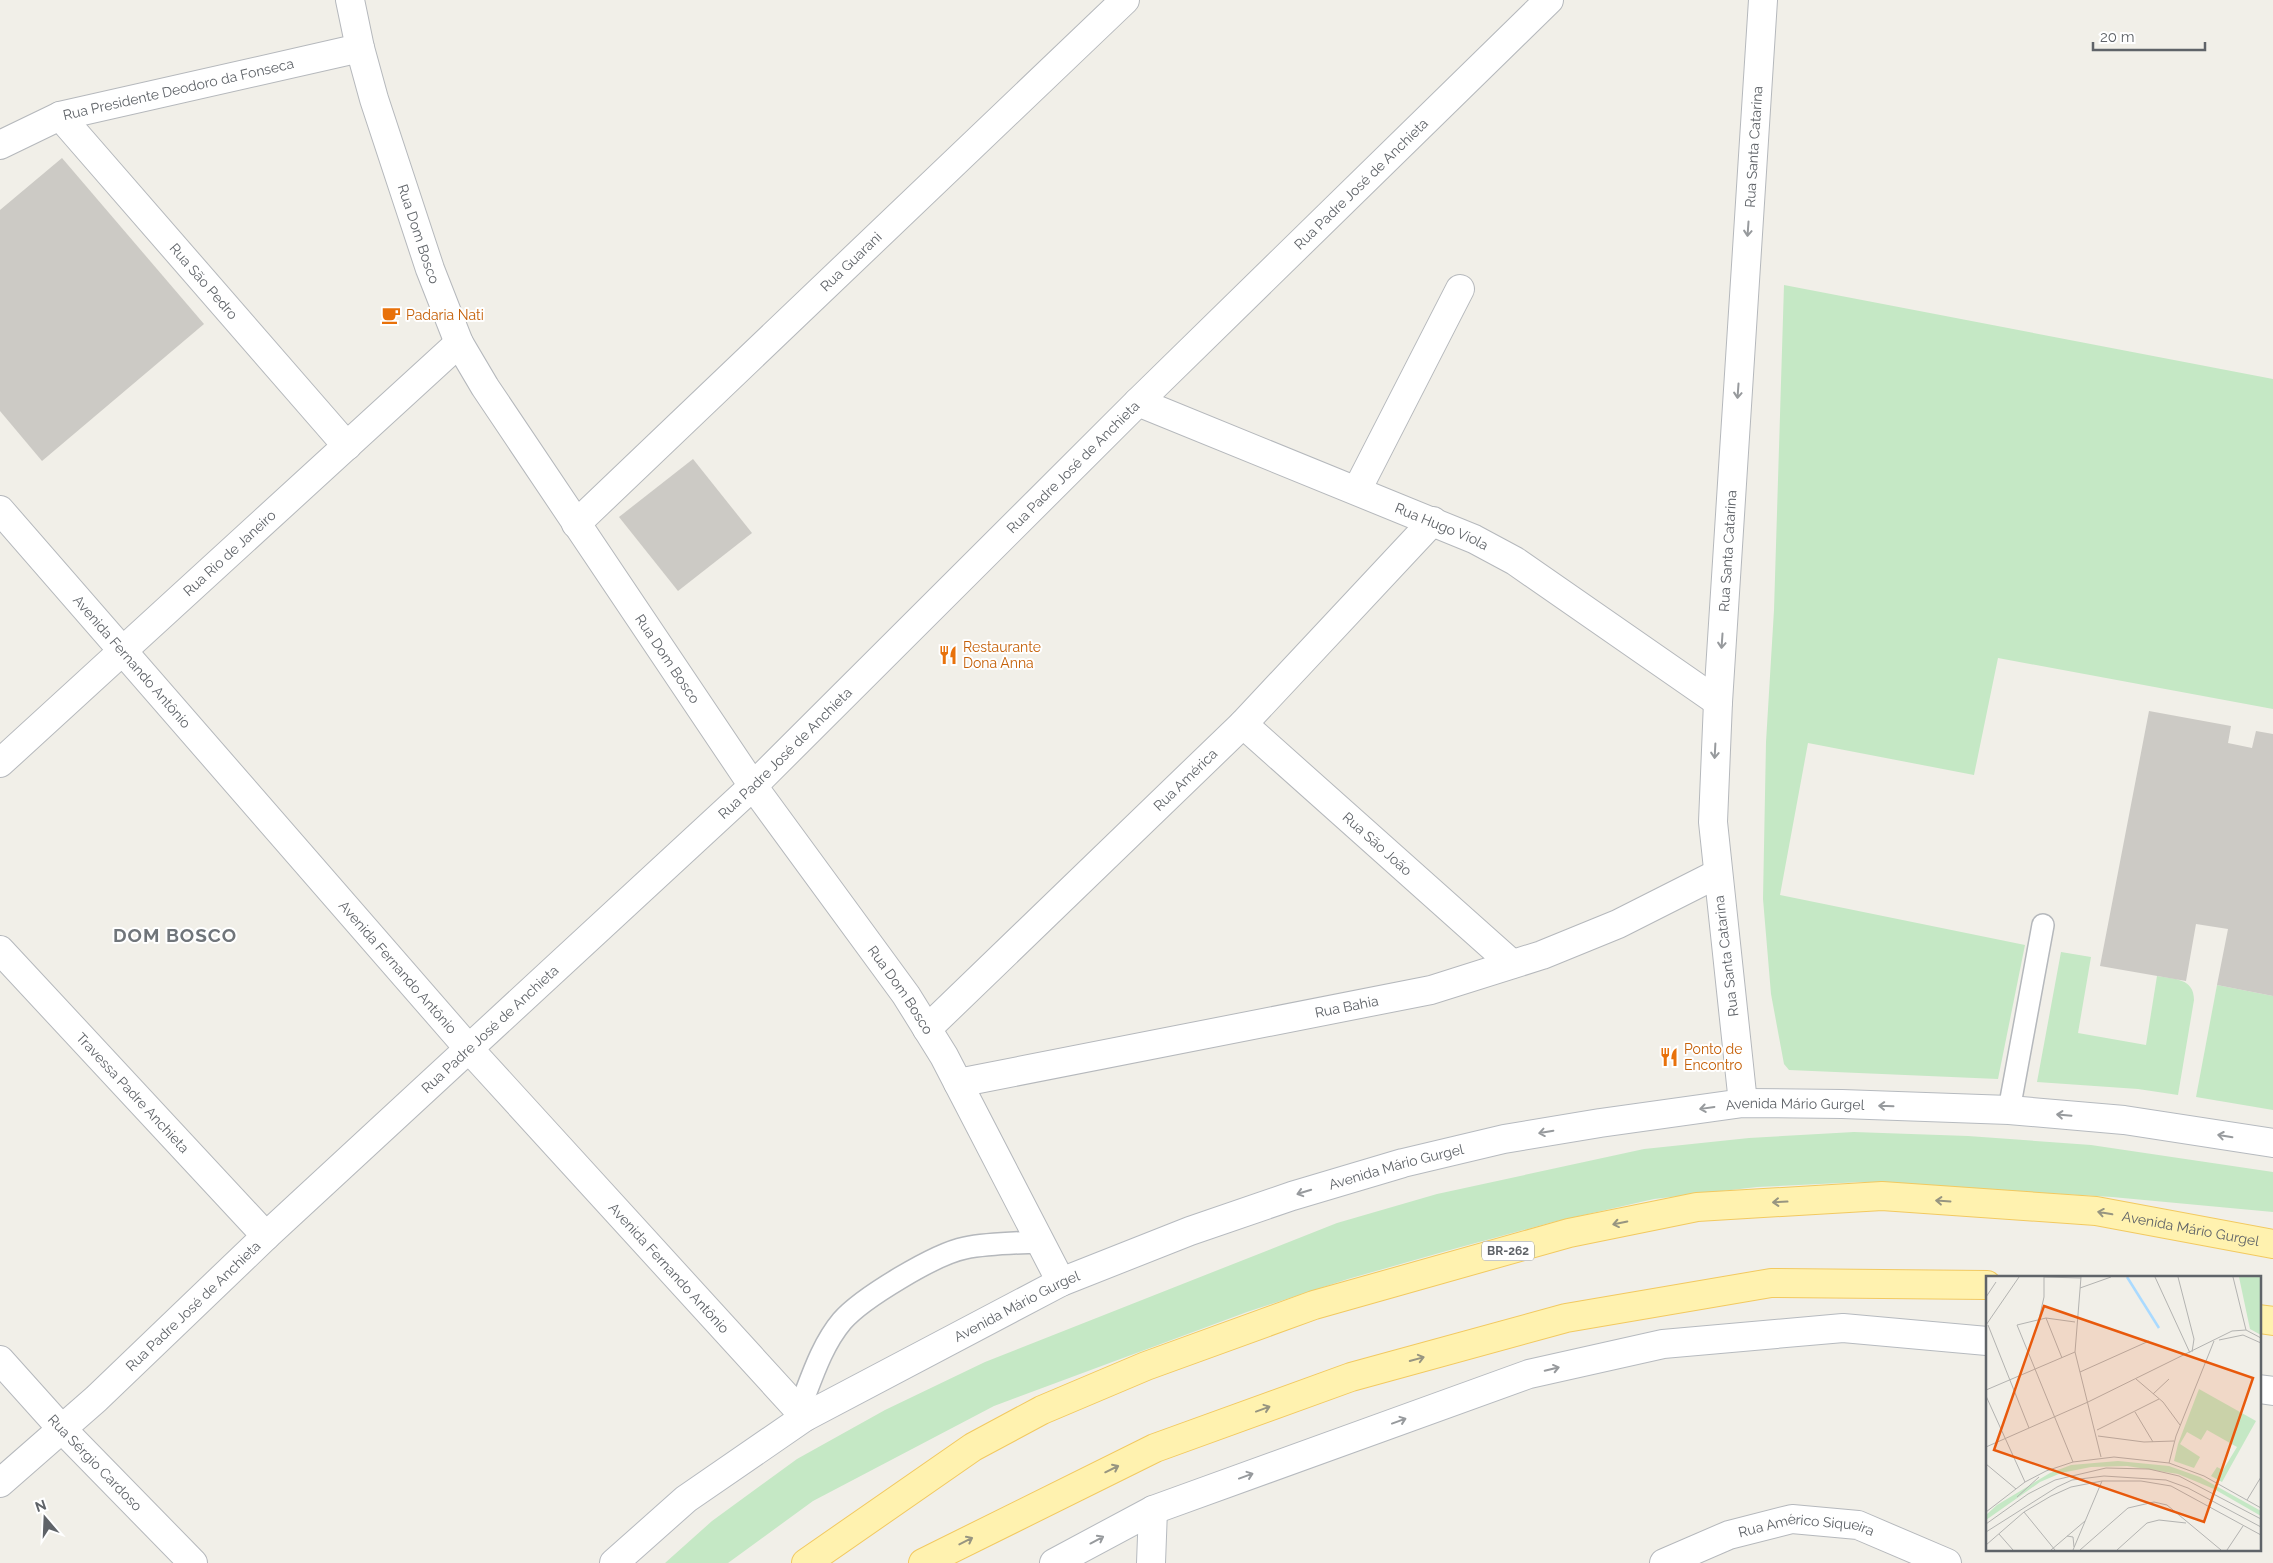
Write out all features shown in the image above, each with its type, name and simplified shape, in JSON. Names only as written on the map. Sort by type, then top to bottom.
[{"type":"main road","name":"Avenida Mário Gurgel","points":[[806,1563],[973,1447],[1042,1410],[1146,1366],[1314,1305],[1569,1233],[1698,1207],[1882,1196],[2096,1212],[2273,1244]]},
{"type":"main road","points":[[923,1563],[1154,1448],[1351,1377],[1566,1318],[1771,1283],[1986,1285]]},
{"type":"main road","points":[[2260,1319],[2273,1321]]},
{"type":"street","name":"Rua Dom Bosco","points":[[350,0],[360,48],[374,99],[430,269],[459,343],[485,387],[753,786],[928,1029],[958,1082],[1061,1282]]},
{"type":"street","name":"Rua Guarani","points":[[576,524],[1125,0]]},
{"type":"street","name":"Rua Padre José de Anchieta","points":[[0,1483],[96,1399],[266,1236],[470,1050],[753,786],[1138,402],[1550,0]]},
{"type":"street","name":"Rua Santa Catarina","points":[[1743,1103],[1717,874],[1713,822],[1718,702],[1763,0]]},
{"type":"street","name":"Rua Presidente Deodoro da Fonseca","points":[[0,145],[60,116],[360,48]]},
{"type":"street","name":"Rua São Pedro","points":[[60,116],[347,446]]},
{"type":"street","points":[[1356,490],[1460,289]]},
{"type":"street","name":"Rua Rio de Janeiro","points":[[0,763],[459,343]]},
{"type":"street","name":"Rua Hugo Viola","points":[[1138,402],[1474,539],[1515,561],[1718,702]]},
{"type":"street","name":"Avenida Fernando Antônio","points":[[0,510],[124,650],[470,1050],[802,1414]]},
{"type":"street","name":"Rua América","points":[[928,1029],[1243,724],[1433,521]]},
{"type":"street","name":"Rua São João","points":[[1243,724],[1512,964]]},
{"type":"street","name":"Rua Bahia","points":[[958,1082],[1431,990],[1542,955],[1618,924],[1717,874]]},
{"type":"street","name":"Travessa Padre Anchieta","points":[[0,950],[266,1236]]},
{"type":"street","name":"Avenida Mário Gurgel","points":[[614,1563],[686,1499],[802,1414],[1061,1282],[1190,1231],[1292,1196],[1403,1163],[1504,1139],[1600,1123],[1743,1103],[1842,1104],[2009,1110],[2124,1120],[2273,1144]]},
{"type":"street","points":[[1054,1563],[1153,1510],[1529,1374],[1663,1344],[1843,1328],[1986,1341]]},
{"type":"street","name":"Rua Sérgio Cardoso","points":[[0,1360],[61,1428],[193,1563]]},
{"type":"street","points":[[2260,1389],[2273,1391]]},
{"type":"street","points":[[1151,1563],[1153,1510]]},
{"type":"street","name":"Rua Américo Siqueira","points":[[1664,1563],[1729,1535],[1792,1519],[1858,1525],[1947,1563]]},
{"type":"lane","points":[[2009,1110],[2043,925]]},
{"type":"lane","points":[[802,1414],[825,1346],[842,1321],[862,1303],[929,1261],[964,1248],[1041,1242]]},
{"type":"green space","points":[[1784,285],[2273,379],[2273,709],[1998,658],[1974,775],[1808,743],[1780,895],[2025,945],[1998,1079],[1789,1070],[1784,1064],[1771,994],[1763,899],[1766,742],[1774,610]]},
{"type":"green space","points":[[2061,952],[2091,957],[2078,1033],[2146,1045],[2157,976],[2176,979],[2191,987],[2194,1000],[2178,1095],[2138,1089],[2037,1082]]},
{"type":"green space","points":[[2217,985],[2273,996],[2273,1110],[2196,1097]]},
{"type":"green space","points":[[1854,1132],[1968,1136],[2091,1145],[2273,1172],[2273,1212],[2112,1197],[1862,1182],[1757,1187],[1654,1199],[1553,1222],[1450,1250],[1348,1279],[1247,1312],[994,1406],[813,1501],[728,1563],[665,1563],[712,1521],[797,1459],[885,1410],[985,1362],[1337,1223],[1437,1194],[1644,1149],[1749,1138]]},
{"type":"building","points":[[62,158],[204,324],[42,461],[0,411],[0,210]]},
{"type":"building","points":[[693,459],[752,533],[678,591],[619,517]]},
{"type":"building","points":[[2149,711],[2231,726],[2228,743],[2252,748],[2256,731],[2273,734],[2273,996],[2217,985],[2228,929],[2196,924],[2186,981],[2100,966]]},
{"type":"place","name":"Padaria Nati","points":[[391,315]]},
{"type":"place","name":"Restaurante Dona Anna","points":[[948,655]]},
{"type":"place","name":"Ponto de Encontro","points":[[1669,1057]]},
{"type":"district","name":"DOM BOSCO","points":[[175,935]]}]
